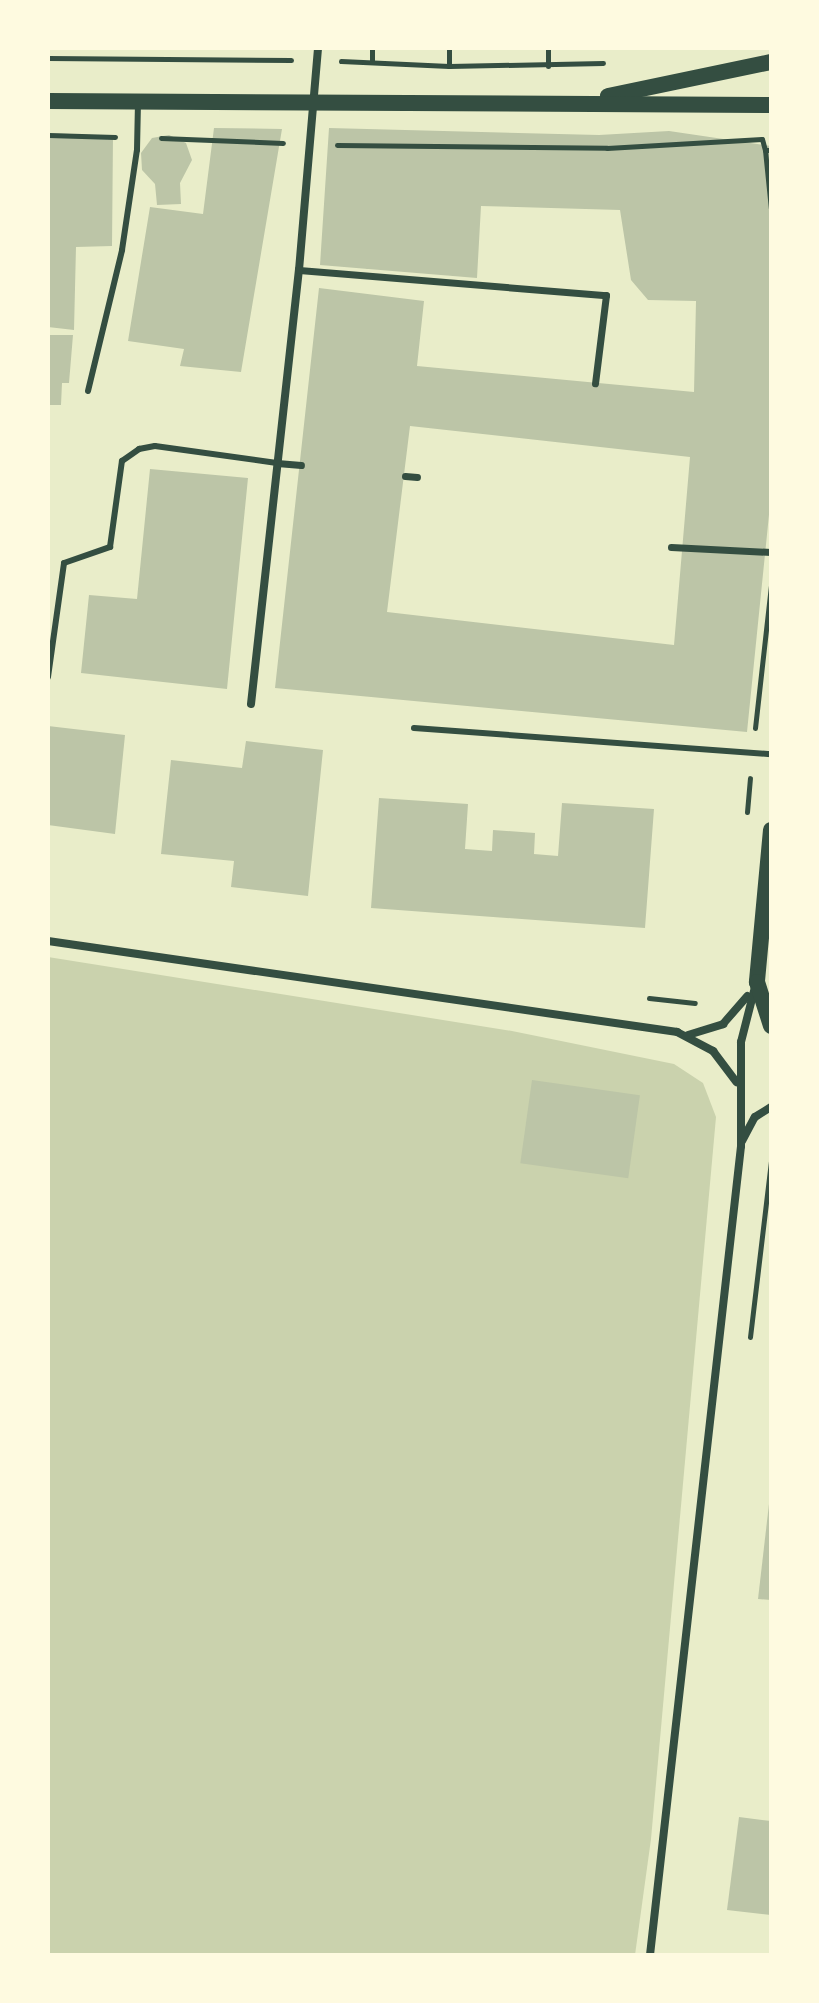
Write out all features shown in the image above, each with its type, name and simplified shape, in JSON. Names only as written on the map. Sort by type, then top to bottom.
[{"type":"main road","points":[[555,105],[771,62]]},
{"type":"main road","points":[[48,101],[314,106],[771,105]]},
{"type":"main road","points":[[771,830],[757,982],[771,1026]]},
{"type":"street","points":[[251,704],[299,270],[318,48]]},
{"type":"street","points":[[299,270],[606,295],[595,383]]},
{"type":"street","points":[[277,463],[301,465]]},
{"type":"street","points":[[405,476],[417,477]]},
{"type":"street","points":[[671,547],[771,552]]},
{"type":"street","points":[[48,941],[685,1035],[723,1024],[757,982]]},
{"type":"street","points":[[650,1955],[741,1146],[739,1090],[743,1022],[757,982]]},
{"type":"street","points":[[685,1035],[722,1059],[739,1090]]},
{"type":"street","points":[[741,1146],[749,1124],[771,1107]]},
{"type":"lane","points":[[88,391],[122,250],[138,138],[138,102]]},
{"type":"lane","points":[[48,677],[64,563],[110,547],[122,461],[139,449],[155,446],[277,463]]},
{"type":"lane","points":[[414,728],[771,754]]},
{"type":"path","points":[[372,48],[372,62]]},
{"type":"path","points":[[449,48],[449,66]]},
{"type":"path","points":[[548,48],[548,66]]},
{"type":"path","points":[[48,58],[317,60],[449,66],[607,63]]},
{"type":"path","points":[[48,135],[311,144],[592,148],[762,139],[768,150],[771,209]]},
{"type":"path","points":[[746,830],[771,586]]},
{"type":"path","points":[[647,997],[703,1002]]},
{"type":"green space","points":[[48,957],[512,1031],[674,1064],[703,1083],[716,1117],[651,1839],[635,1955],[48,1955]]},
{"type":"building","points":[[214,128],[282,129],[241,372],[180,366],[184,349],[128,341],[150,207],[203,214]]},
{"type":"building","points":[[329,128],[599,135],[669,131],[771,146],[771,495],[747,732],[275,688],[319,288],[424,301],[417,366],[694,392],[696,301],[648,300],[631,280],[620,210],[481,206],[477,278],[320,265]],"holes":[[[410,426],[690,457],[674,645],[387,612]]]},
{"type":"building","points":[[48,133],[113,136],[112,246],[76,247],[74,330],[48,327]]},
{"type":"building","points":[[169,135],[186,143],[192,160],[180,183],[181,204],[157,205],[155,184],[142,170],[141,153],[152,138]]},
{"type":"building","points":[[48,335],[73,335],[69,383],[62,383],[61,405],[48,405]]},
{"type":"building","points":[[150,469],[248,478],[227,689],[81,673],[89,595],[137,599]]},
{"type":"building","points":[[48,726],[125,735],[115,834],[48,825]]},
{"type":"building","points":[[246,741],[323,750],[308,896],[231,887],[234,861],[161,854],[171,760],[242,768]]},
{"type":"building","points":[[379,798],[468,804],[465,849],[492,851],[493,830],[535,833],[534,854],[558,856],[562,803],[654,809],[645,928],[371,908]]},
{"type":"building","points":[[532,1080],[640,1095],[628,1178],[520,1163]]},
{"type":"building","points":[[771,1504],[771,1600],[758,1599]]},
{"type":"building","points":[[739,1817],[771,1821],[771,1915],[727,1910]]}]
